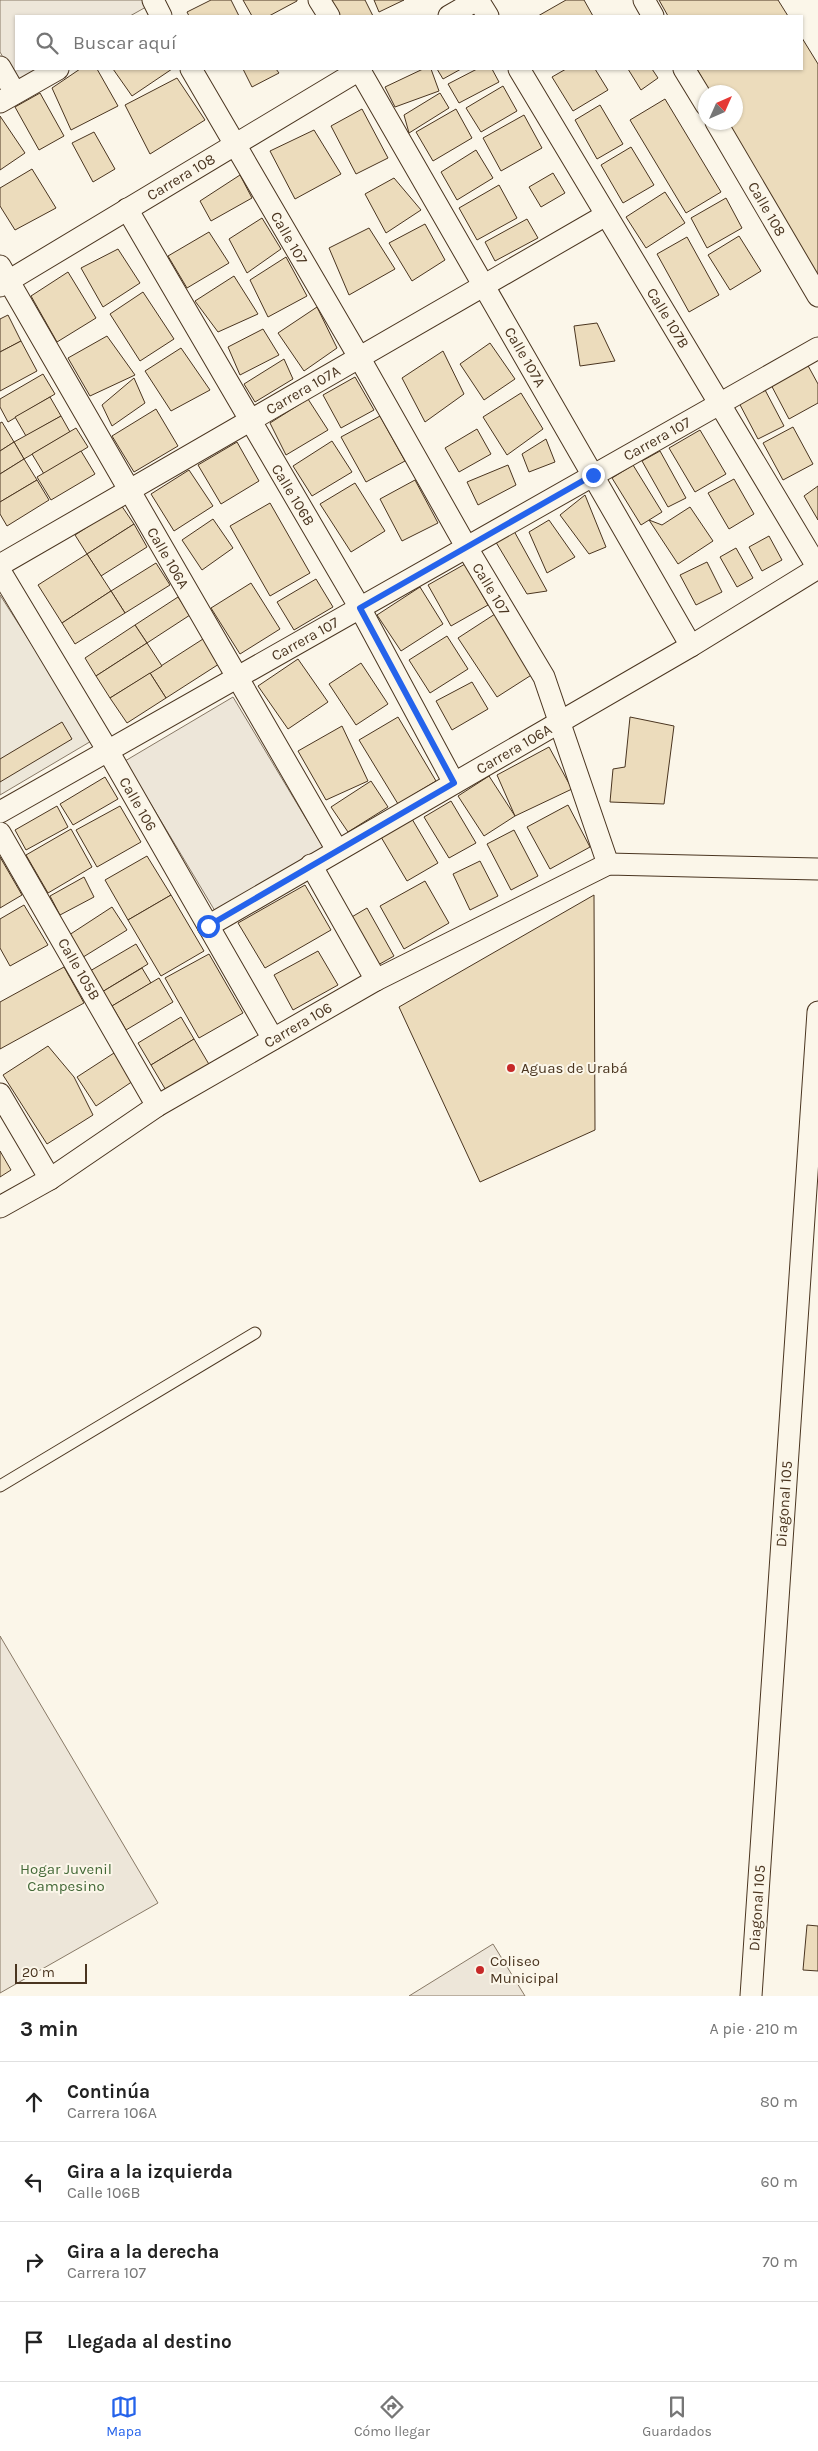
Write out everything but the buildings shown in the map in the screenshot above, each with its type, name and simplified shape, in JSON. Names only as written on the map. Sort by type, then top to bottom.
[{"type":"street","points":[[319,0],[328,15]]},
{"type":"street","points":[[451,15],[477,0],[487,15]]},
{"type":"street","points":[[644,0],[652,15]]},
{"type":"street","points":[[0,67],[8,98],[56,70]]},
{"type":"street","name":"Calle 107","points":[[192,70],[359,357],[467,548],[544,677],[561,722],[608,864]]},
{"type":"street","name":"Carrera 108","points":[[3,277],[127,209],[358,70]]},
{"type":"street","name":"Calle 107A","points":[[361,70],[691,646]]},
{"type":"street","name":"Calle 107B","points":[[520,70],[818,568]]},
{"type":"street","points":[[685,70],[698,92]]},
{"type":"street","name":"Calle 108","points":[[721,130],[818,296]]},
{"type":"street","name":"Calle 106B","points":[[127,209],[249,421],[360,608],[454,783]]},
{"type":"street","name":"Carrera 107A","points":[[0,564],[483,284],[606,215]]},
{"type":"street","name":"Calle 106A","points":[[3,277],[129,490],[337,850]]},
{"type":"street","name":"Carrera 107","points":[[0,812],[818,348]]},
{"type":"street","name":"Carrera 106A","points":[[208,926],[691,646],[818,568]]},
{"type":"street","name":"Calle 106","points":[[0,571],[108,751],[273,1039]]},
{"type":"street","name":"Calle 105B","points":[[0,833],[157,1106]]},
{"type":"street","points":[[608,864],[818,869]]},
{"type":"street","name":"Carrera 106","points":[[0,1207],[50,1179],[157,1106],[376,980],[608,864]]},
{"type":"street","points":[[311,865],[376,980]]},
{"type":"street","name":"Diagonal 105","points":[[751,1996],[818,1012]]},
{"type":"street","points":[[0,1094],[50,1179]]},
{"type":"lane","points":[[0,1486],[255,1333]]},
{"type":"green space","points":[[0,0],[142,0],[146,7],[132,15],[15,15],[15,70],[40,70],[18,83],[0,52]]},
{"type":"green space","points":[[233,697],[323,847],[215,911],[125,761]]},
{"type":"green space","name":"Hogar Juvenil Campesino","points":[[0,1636],[158,1903],[0,1993]]},
{"type":"green space","name":"Coliseo Municipal","points":[[493,1944],[525,1996],[409,1996]]},
{"type":"shaded area","points":[[0,595],[93,740],[0,795]]},
{"type":"place","name":"Aguas de Urabá","points":[[511,1068]]},
{"type":"place","name":"Coliseo Municipal","points":[[480,1970]]},
{"type":"route","points":[[208,926],[454,783],[360,608],[593,475]]}]
